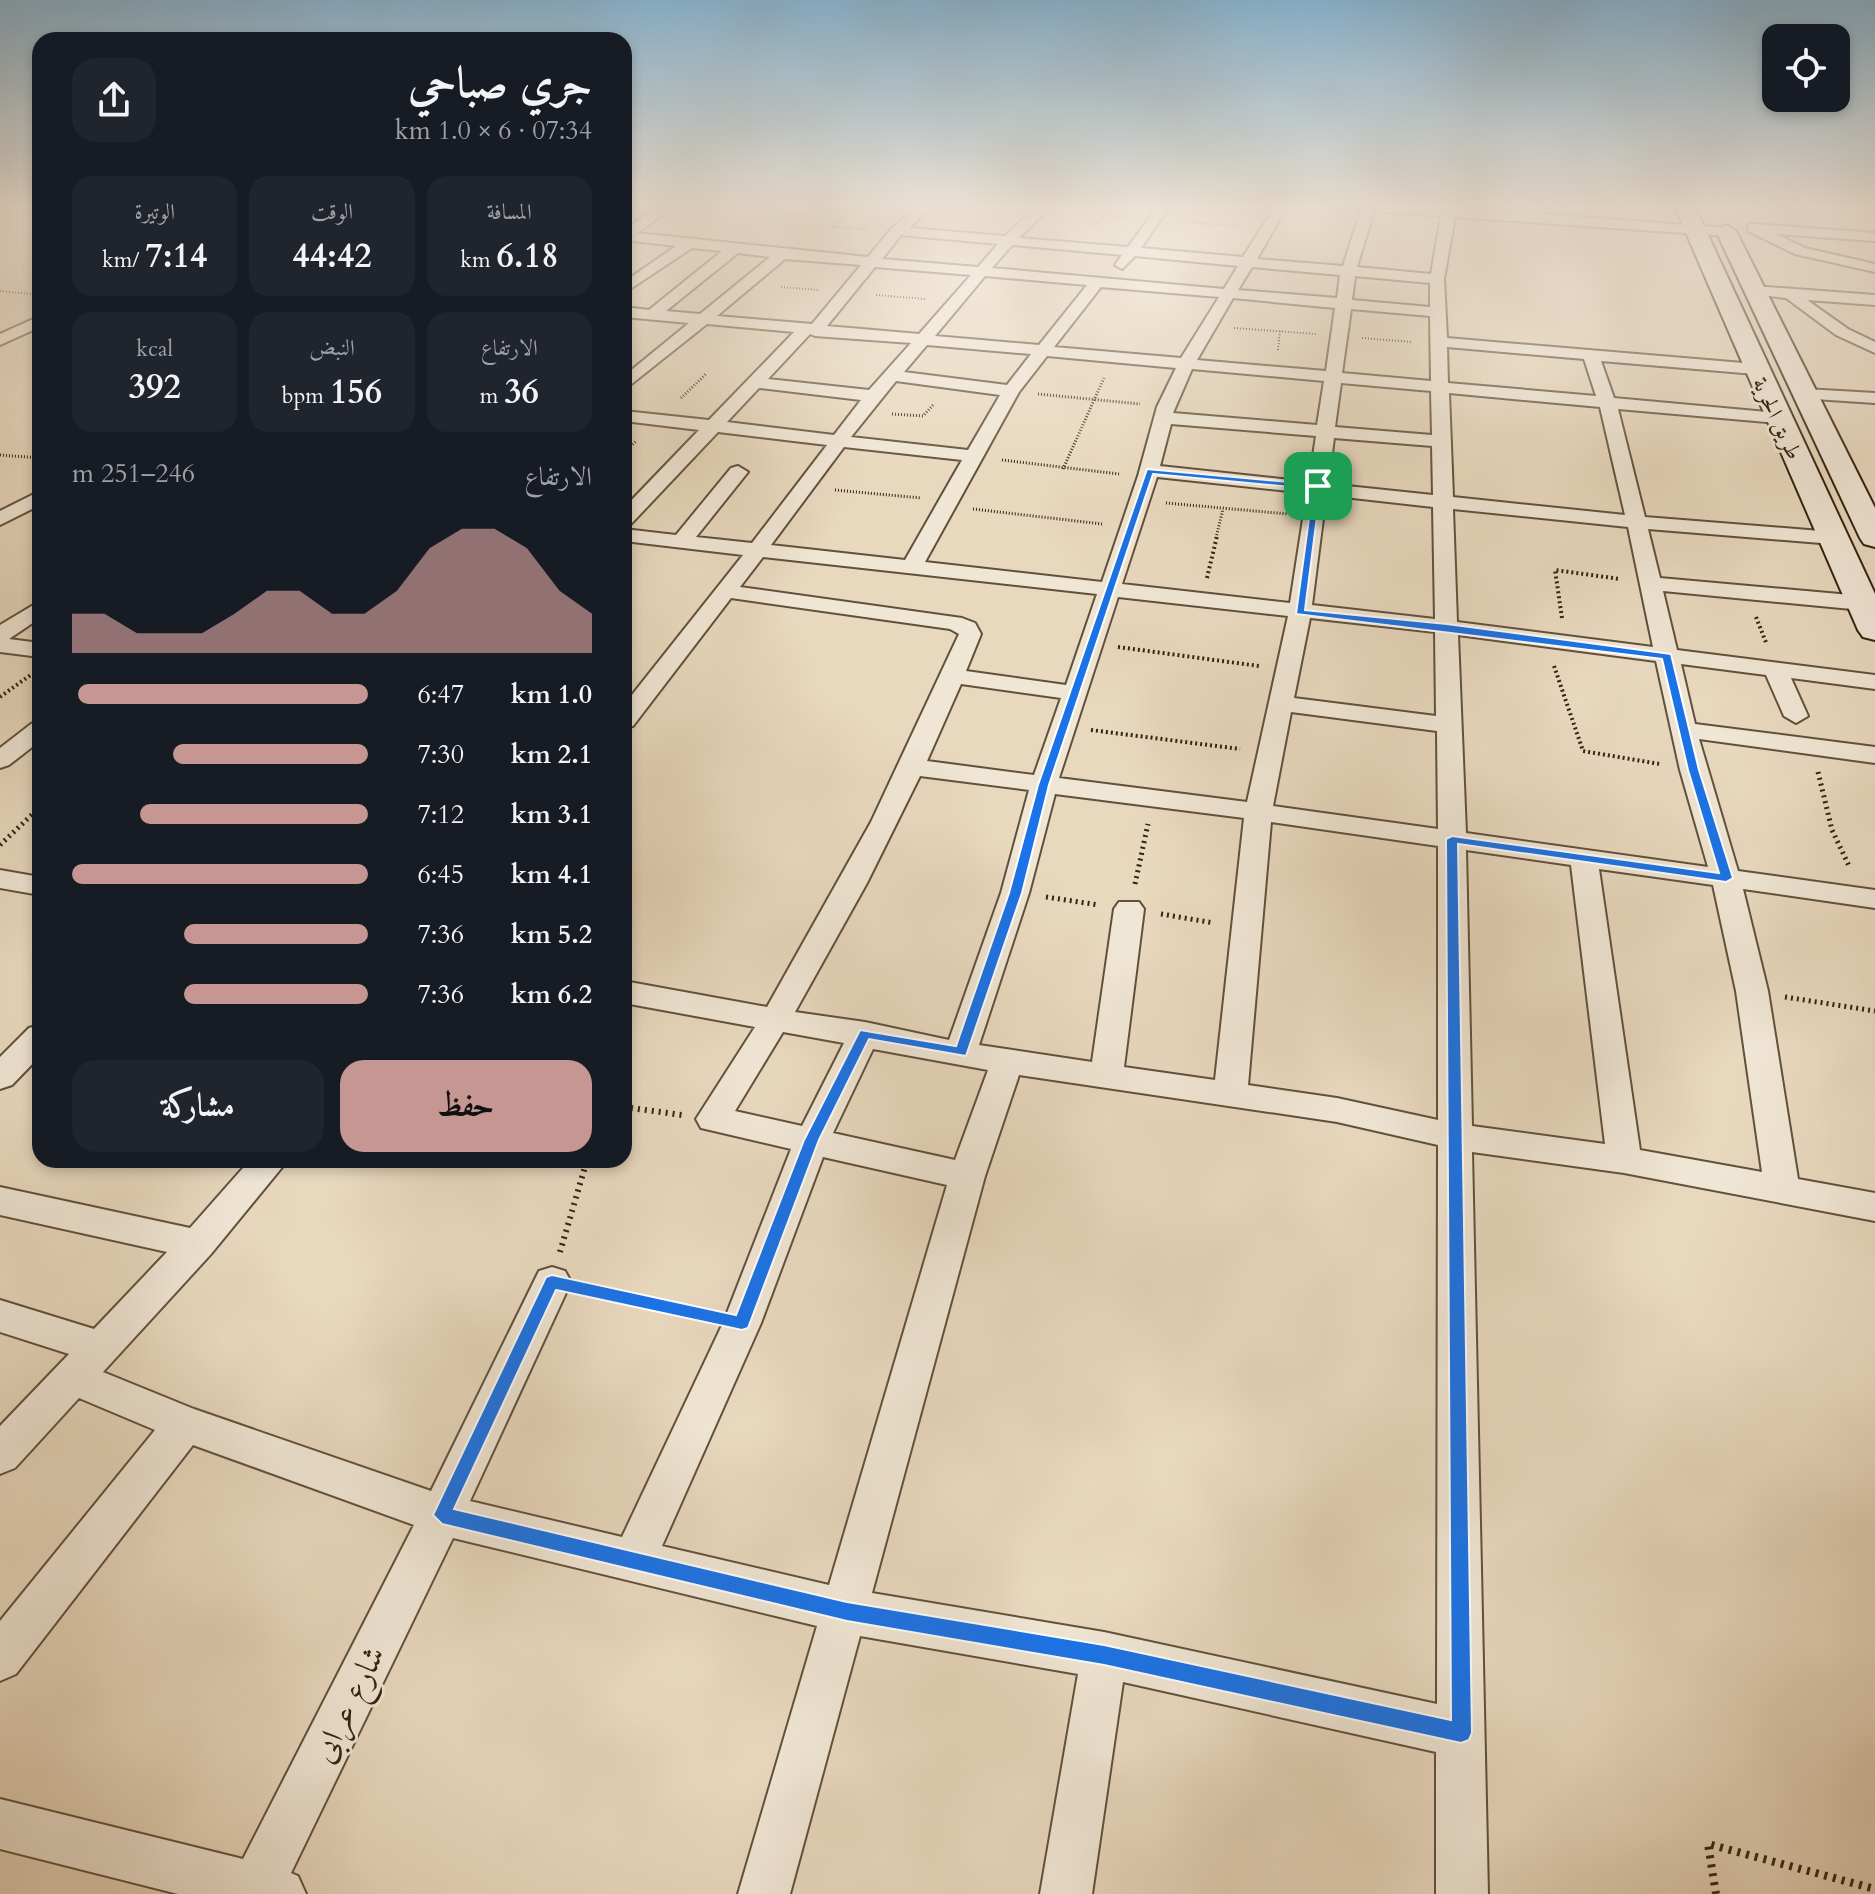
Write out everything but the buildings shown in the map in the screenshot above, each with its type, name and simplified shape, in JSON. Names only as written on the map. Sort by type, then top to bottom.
[{"type":"main road","name":"طريق الحرية","points":[[1720,293],[1779,431],[1875,630]]},
{"type":"main road","name":"طريق الحرية","points":[[1755,293],[1873,529]]},
{"type":"street","points":[[652,315],[679,293]]},
{"type":"street","points":[[632,378],[734,293]]},
{"type":"street","points":[[632,512],[846,293]]},
{"type":"street","points":[[632,711],[806,487],[859,413],[895,376],[921,340],[962,293]]},
{"type":"street","points":[[912,566],[1011,391],[1042,349],[1093,293]]},
{"type":"street","points":[[1224,293],[1438,312]]},
{"type":"street","points":[[1230,1097],[1258,812],[1300,612],[1346,293]]},
{"type":"street","points":[[1437,293],[1447,627],[1446,725],[1452,839],[1462,1894]]},
{"type":"street","points":[[1783,293],[1875,300]]},
{"type":"street","points":[[961,1052],[1015,893],[1044,785],[1149,474],[1164,412],[1187,362],[1230,294]]},
{"type":"street","points":[[1790,294],[1842,332],[1875,348]]},
{"type":"street","points":[[632,313],[1609,402],[1687,397],[1779,431]]},
{"type":"street","points":[[0,340],[32,325]]},
{"type":"street","points":[[1440,343],[1676,363],[1757,382]]},
{"type":"street","points":[[1591,355],[1604,375],[1609,402],[1622,423],[1634,522],[1693,770],[1726,878],[1752,991],[1782,1190]]},
{"type":"street","points":[[1676,363],[1687,397]]},
{"type":"street","points":[[895,376],[1011,391]]},
{"type":"street","points":[[758,383],[875,396]]},
{"type":"street","points":[[1805,394],[1875,398]]},
{"type":"street","points":[[1164,412],[1325,432],[1443,441]]},
{"type":"street","points":[[632,417],[973,456]]},
{"type":"street","points":[[683,540],[738,472]]},
{"type":"street","points":[[1149,474],[1318,486],[1634,522],[1833,538]]},
{"type":"street","points":[[0,519],[32,501]]},
{"type":"street","points":[[632,536],[1447,627],[1875,682]]},
{"type":"street","points":[[1648,583],[1862,603]]},
{"type":"street","points":[[724,591],[960,625],[970,634],[911,767],[778,1019],[713,1119],[967,1176]]},
{"type":"street","points":[[0,635],[32,613]]},
{"type":"street","points":[[0,645],[32,658]]},
{"type":"street","points":[[1775,668],[1796,716]]},
{"type":"street","points":[[953,676],[1074,693]]},
{"type":"street","points":[[1279,703],[1446,725]]},
{"type":"street","points":[[1685,730],[1875,755]]},
{"type":"street","points":[[0,760],[32,735]]},
{"type":"street","points":[[911,767],[1258,812],[1869,898]]},
{"type":"street","points":[[1584,859],[1624,1160]]},
{"type":"street","points":[[0,879],[32,885]]},
{"type":"street","points":[[1106,1077],[1129,909]]},
{"type":"street","points":[[632,993],[865,1033],[1007,1062],[1230,1097],[1337,1110],[1454,1136],[1624,1160],[1875,1207]]},
{"type":"street","points":[[633,1562],[742,1323],[812,1140],[865,1033]]},
{"type":"street","points":[[764,1894],[847,1611],[967,1176],[1007,1062]]},
{"type":"street","points":[[0,1455],[75,1378],[264,1168]]},
{"type":"street","points":[[0,1201],[198,1244]]},
{"type":"street","name":"شارع عرابى","points":[[263,1892],[552,1282]]},
{"type":"street","points":[[0,1316],[102,1348]]},
{"type":"street","points":[[75,1378],[185,1424],[442,1515],[847,1611],[1104,1655],[1461,1733]]},
{"type":"street","points":[[0,1658],[185,1424]]},
{"type":"street","points":[[1066,1894],[1104,1655]]},
{"type":"street","points":[[0,1824],[263,1892]]},
{"type":"path","points":[[862,293],[955,302]]},
{"type":"path","points":[[1209,327],[1440,343]]},
{"type":"path","points":[[1063,469],[1097,400],[1104,377]]},
{"type":"path","points":[[859,413],[923,416],[954,384]]},
{"type":"path","points":[[1011,391],[1097,400],[1164,412]]},
{"type":"path","points":[[0,455],[32,457]]},
{"type":"path","points":[[973,456],[1063,469],[1149,474]]},
{"type":"path","points":[[806,487],[1131,527]]},
{"type":"path","points":[[1140,500],[1313,517]]},
{"type":"path","points":[[1203,600],[1223,509]]},
{"type":"path","points":[[1565,643],[1555,570],[1648,583]]},
{"type":"path","points":[[1747,592],[1775,668]]},
{"type":"path","points":[[1093,644],[1288,670]]},
{"type":"path","points":[[1554,666],[1583,751],[1693,770]]},
{"type":"path","points":[[0,697],[32,667]]},
{"type":"path","points":[[1064,727],[1269,753]]},
{"type":"path","points":[[1813,749],[1832,830],[1869,898]]},
{"type":"path","points":[[1129,909],[1154,799]]},
{"type":"path","points":[[0,845],[32,815]]},
{"type":"path","points":[[1015,893],[1247,928]]},
{"type":"path","points":[[1752,991],[1875,1011]]},
{"type":"path","points":[[632,1108],[713,1119]]},
{"type":"path","points":[[585,1168],[552,1282],[742,1323]]},
{"type":"path","points":[[1716,1894],[1708,1844],[1875,1889]]},
{"type":"route","points":[[1150,471],[1318,486],[1300,612],[1447,627],[1667,656],[1693,770],[1726,878],[1452,839],[1461,1733],[1104,1655],[847,1611],[442,1515],[552,1282],[742,1323],[812,1140],[865,1033],[961,1052],[1015,893],[1044,785],[1150,471]]}]
